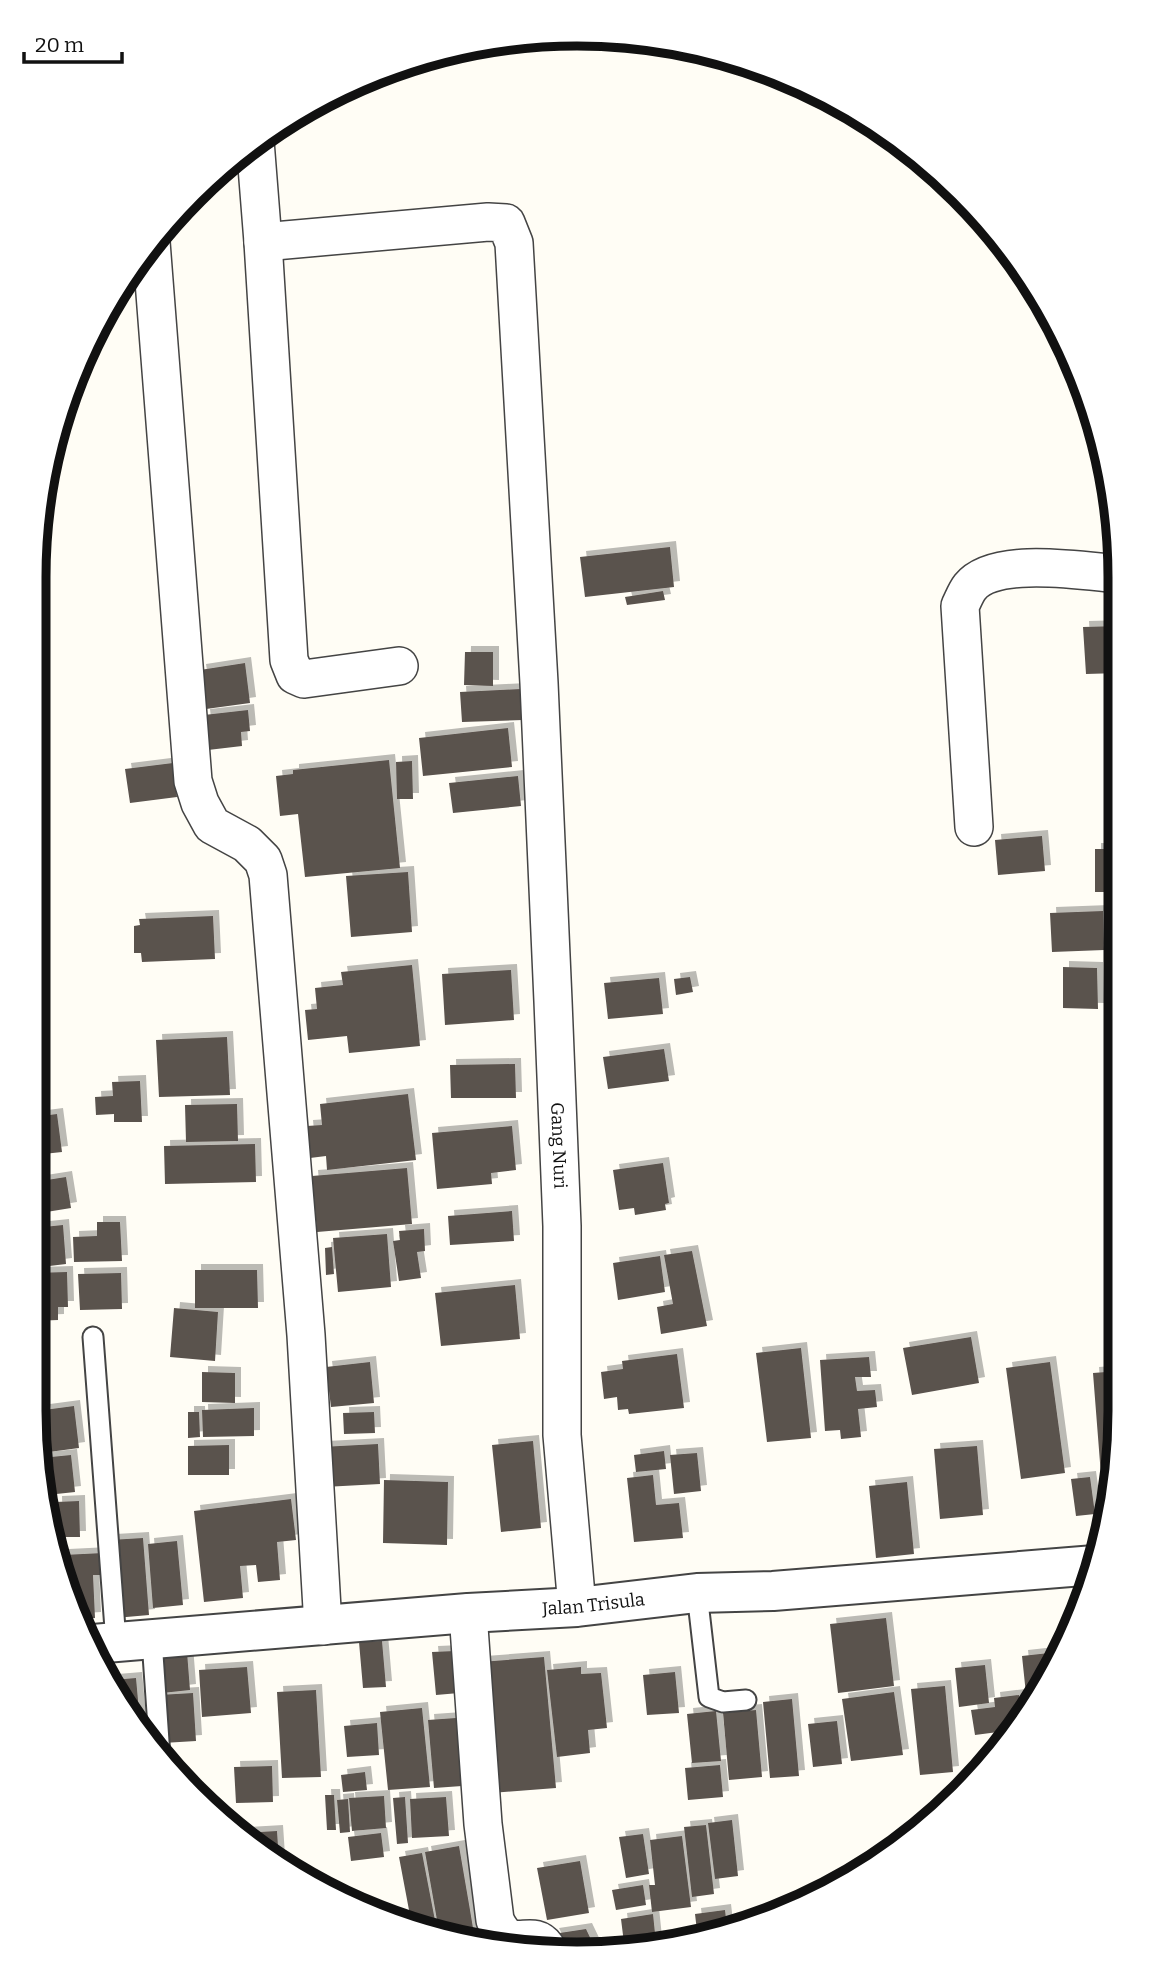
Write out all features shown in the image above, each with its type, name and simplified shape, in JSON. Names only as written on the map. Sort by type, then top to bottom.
[{"type":"street","points":[[256,153],[289,660],[295,675],[304,679],[399,666]]},
{"type":"street","name":"Gang Nuri","points":[[263,242],[488,222],[506,223],[514,243],[539,683],[562,1226],[562,1435],[577,1607]]},
{"type":"street","points":[[152,257],[193,781],[200,803],[212,825],[247,844],[263,860],[268,875],[306,1335],[323,1626]]},
{"type":"street","points":[[974,827],[960,606],[971,585],[994,572],[1030,567],[1108,573]]},
{"type":"street","name":"Jalan Trisula","points":[[120,1642],[468,1613],[577,1607],[697,1593],[773,1591],[1084,1565]]},
{"type":"street","points":[[468,1613],[483,1824],[495,1920],[501,1934],[509,1938]]},
{"type":"lane","points":[[93,1337],[120,1642],[150,1728]]},
{"type":"lane","points":[[697,1593],[709,1697],[723,1702],[746,1700]]},
{"type":"building","points":[[670,547],[674,587],[585,597],[580,557]]},
{"type":"building","points":[[663,591],[665,600],[627,605],[625,597]]},
{"type":"building","points":[[1108,626],[1108,673],[1086,674],[1083,627]]},
{"type":"building","points":[[465,652],[493,652],[493,686],[464,685]]},
{"type":"building","points":[[245,663],[250,703],[206,709],[200,670]]},
{"type":"building","points":[[521,689],[522,720],[462,722],[460,692]]},
{"type":"building","points":[[248,710],[250,731],[241,732],[242,746],[208,750],[204,715]]},
{"type":"building","points":[[508,728],[512,767],[423,776],[419,738]]},
{"type":"building","points":[[389,760],[400,868],[305,877],[298,814],[280,816],[276,776],[293,774],[293,770]]},
{"type":"building","points":[[412,761],[413,799],[397,799],[396,762]]},
{"type":"building","points":[[173,763],[177,797],[130,803],[125,769]]},
{"type":"building","points":[[518,776],[521,806],[453,813],[449,783]]},
{"type":"building","points":[[1042,836],[1045,871],[998,875],[995,840]]},
{"type":"building","points":[[1095,849],[1108,849],[1108,892],[1095,892]]},
{"type":"building","points":[[408,872],[412,932],[351,937],[346,876]]},
{"type":"building","points":[[1103,911],[1104,950],[1052,952],[1050,913]]},
{"type":"building","points":[[213,916],[215,959],[142,962],[141,953],[134,953],[134,926],[140,925],[139,919]]},
{"type":"building","points":[[412,965],[420,1046],[349,1053],[347,1036],[308,1040],[305,1010],[317,1009],[315,988],[343,985],[341,972]]},
{"type":"building","points":[[1063,967],[1097,968],[1098,1009],[1063,1008]]},
{"type":"building","points":[[511,970],[514,1020],[445,1025],[442,974]]},
{"type":"building","points":[[690,977],[693,992],[676,995],[674,979]]},
{"type":"building","points":[[659,978],[663,1014],[608,1019],[604,983]]},
{"type":"building","points":[[227,1037],[230,1095],[159,1097],[156,1040]]},
{"type":"building","points":[[664,1049],[669,1081],[608,1089],[603,1057]]},
{"type":"building","points":[[515,1064],[516,1098],[451,1098],[450,1065]]},
{"type":"building","points":[[140,1081],[142,1122],[114,1122],[114,1114],[96,1115],[95,1097],[113,1096],[112,1082]]},
{"type":"building","points":[[408,1094],[416,1160],[327,1170],[326,1156],[310,1158],[307,1126],[322,1125],[320,1104]]},
{"type":"building","points":[[237,1104],[238,1141],[186,1142],[185,1105]]},
{"type":"building","points":[[57,1114],[62,1152],[46,1154],[46,1115]]},
{"type":"building","points":[[512,1126],[516,1170],[491,1173],[492,1184],[437,1189],[432,1133]]},
{"type":"building","points":[[255,1144],[256,1182],[165,1184],[164,1146]]},
{"type":"building","points":[[663,1163],[669,1203],[665,1204],[666,1210],[635,1215],[634,1208],[619,1210],[613,1170]]},
{"type":"building","points":[[407,1168],[412,1224],[317,1232],[312,1176]]},
{"type":"building","points":[[66,1177],[71,1208],[46,1212],[46,1180]]},
{"type":"building","points":[[512,1211],[514,1241],[450,1245],[448,1216]]},
{"type":"building","points":[[97,1222],[120,1222],[122,1261],[74,1262],[73,1237],[97,1236]]},
{"type":"building","points":[[63,1225],[66,1264],[46,1266],[46,1227]]},
{"type":"building","points":[[424,1229],[425,1251],[417,1252],[421,1278],[399,1281],[393,1241],[400,1240],[399,1231]]},
{"type":"building","points":[[387,1234],[391,1287],[338,1292],[333,1238]]},
{"type":"building","points":[[332,1247],[334,1274],[326,1275],[325,1248]]},
{"type":"building","points":[[692,1251],[707,1326],[661,1334],[657,1307],[673,1304],[664,1255]]},
{"type":"building","points":[[660,1256],[665,1292],[618,1300],[613,1263]]},
{"type":"building","points":[[195,1270],[257,1270],[258,1308],[195,1308]]},
{"type":"building","points":[[67,1272],[68,1307],[58,1307],[58,1320],[46,1320],[46,1273]]},
{"type":"building","points":[[121,1273],[122,1309],[80,1310],[78,1274]]},
{"type":"building","points":[[515,1285],[520,1339],[441,1346],[435,1293]]},
{"type":"building","points":[[174,1308],[218,1312],[215,1361],[170,1357]]},
{"type":"building","points":[[971,1337],[979,1383],[912,1395],[903,1348]]},
{"type":"building","points":[[801,1348],[811,1438],[767,1442],[756,1353]]},
{"type":"building","points":[[677,1354],[684,1408],[629,1414],[628,1409],[618,1410],[617,1397],[604,1399],[601,1372],[623,1369],[622,1361]]},
{"type":"building","points":[[869,1357],[871,1377],[855,1377],[857,1391],[875,1390],[877,1407],[858,1409],[861,1437],[841,1439],[840,1430],[825,1431],[820,1360]]},
{"type":"building","points":[[370,1362],[374,1403],[331,1407],[326,1367]]},
{"type":"building","points":[[1050,1362],[1065,1473],[1021,1479],[1006,1368]]},
{"type":"building","points":[[202,1372],[235,1373],[235,1403],[202,1402]]},
{"type":"building","points":[[1108,1372],[1108,1412],[1102,1487],[1093,1373]]},
{"type":"building","points":[[74,1406],[79,1448],[49,1452],[46,1410]]},
{"type":"building","points":[[254,1408],[254,1436],[203,1437],[202,1410]]},
{"type":"building","points":[[188,1412],[199,1412],[200,1437],[188,1438]]},
{"type":"building","points":[[374,1412],[375,1433],[344,1434],[343,1413]]},
{"type":"building","points":[[533,1441],[541,1528],[501,1532],[492,1445]]},
{"type":"building","points":[[378,1444],[380,1484],[324,1487],[321,1447]]},
{"type":"building","points":[[229,1445],[229,1475],[188,1475],[188,1446]]},
{"type":"building","points":[[977,1446],[983,1515],[940,1519],[934,1449]]},
{"type":"building","points":[[664,1451],[666,1469],[636,1472],[634,1455]]},
{"type":"building","points":[[697,1453],[701,1491],[674,1494],[670,1455]]},
{"type":"building","points":[[71,1455],[75,1492],[52,1494],[48,1457]]},
{"type":"building","points":[[653,1475],[656,1505],[679,1503],[683,1538],[634,1542],[627,1478]]},
{"type":"building","points":[[1090,1477],[1095,1514],[1076,1516],[1071,1479]]},
{"type":"building","points":[[384,1480],[448,1482],[447,1545],[383,1543]]},
{"type":"building","points":[[907,1482],[914,1554],[876,1558],[869,1486]]},
{"type":"building","points":[[291,1499],[296,1540],[277,1542],[280,1580],[258,1582],[256,1565],[240,1566],[243,1598],[204,1602],[194,1511]]},
{"type":"building","points":[[79,1501],[80,1537],[61,1537],[56,1502]]},
{"type":"building","points":[[143,1538],[149,1615],[115,1618],[110,1540]]},
{"type":"building","points":[[177,1541],[183,1605],[153,1608],[148,1544]]},
{"type":"building","points":[[103,1553],[104,1575],[93,1575],[95,1618],[88,1618],[66,1555]]},
{"type":"building","points":[[886,1618],[894,1686],[838,1693],[830,1624]]},
{"type":"building","points":[[382,1641],[386,1687],[363,1688],[359,1642]]},
{"type":"building","points":[[455,1651],[459,1693],[436,1695],[432,1652]]},
{"type":"building","points":[[187,1652],[190,1690],[162,1693],[159,1655]]},
{"type":"building","points":[[1049,1653],[1026,1694],[1022,1656]]},
{"type":"building","points":[[544,1657],[556,1788],[491,1793],[480,1662]]},
{"type":"building","points":[[985,1665],[989,1703],[959,1707],[955,1668]]},
{"type":"building","points":[[247,1667],[251,1713],[202,1717],[199,1670]]},
{"type":"building","points":[[581,1667],[581,1674],[601,1673],[607,1728],[588,1730],[590,1753],[557,1757],[547,1670]]},
{"type":"building","points":[[675,1672],[679,1713],[647,1715],[643,1675]]},
{"type":"building","points":[[136,1678],[139,1713],[135,1707],[118,1679]]},
{"type":"building","points":[[945,1686],[953,1772],[920,1775],[911,1689]]},
{"type":"building","points":[[316,1690],[321,1777],[282,1778],[277,1692]]},
{"type":"building","points":[[894,1692],[903,1755],[851,1761],[842,1699]]},
{"type":"building","points":[[193,1693],[196,1741],[163,1743],[159,1695]]},
{"type":"building","points":[[1019,1695],[1020,1704],[998,1734],[998,1732],[975,1735],[971,1710],[995,1707],[994,1698]]},
{"type":"building","points":[[792,1699],[799,1776],[770,1778],[763,1702]]},
{"type":"building","points":[[422,1708],[430,1787],[388,1790],[380,1712]]},
{"type":"building","points":[[756,1710],[762,1777],[729,1780],[723,1713]]},
{"type":"building","points":[[716,1711],[721,1761],[692,1763],[687,1714]]},
{"type":"building","points":[[456,1718],[462,1786],[434,1788],[428,1720]]},
{"type":"building","points":[[837,1721],[842,1764],[813,1767],[808,1724]]},
{"type":"building","points":[[377,1723],[379,1755],[347,1757],[344,1726]]},
{"type":"building","points":[[720,1765],[723,1797],[688,1800],[685,1768]]},
{"type":"building","points":[[272,1766],[273,1802],[236,1803],[234,1767]]},
{"type":"building","points":[[365,1772],[367,1790],[343,1792],[341,1775]]},
{"type":"building","points":[[325,1795],[334,1795],[336,1830],[327,1830]]},
{"type":"building","points":[[384,1796],[386,1828],[352,1831],[349,1798]]},
{"type":"building","points":[[405,1797],[408,1843],[397,1844],[393,1798]]},
{"type":"building","points":[[446,1797],[449,1836],[412,1838],[410,1799]]},
{"type":"building","points":[[348,1799],[350,1832],[340,1833],[337,1800]]},
{"type":"building","points":[[732,1820],[738,1876],[715,1879],[708,1823]]},
{"type":"building","points":[[706,1825],[714,1894],[692,1897],[684,1827]]},
{"type":"building","points":[[277,1831],[278,1851],[253,1833]]},
{"type":"building","points":[[381,1833],[384,1857],[351,1861],[348,1837]]},
{"type":"building","points":[[643,1834],[649,1874],[626,1878],[619,1837]]},
{"type":"building","points":[[682,1836],[691,1907],[652,1912],[649,1885],[655,1885],[650,1840]]},
{"type":"building","points":[[459,1846],[474,1932],[438,1924],[425,1852]]},
{"type":"building","points":[[422,1853],[435,1923],[410,1915],[399,1857]]},
{"type":"building","points":[[580,1861],[589,1913],[547,1920],[537,1868]]},
{"type":"building","points":[[643,1885],[646,1905],[616,1910],[612,1890]]},
{"type":"building","points":[[725,1910],[726,1920],[697,1928],[695,1914]]},
{"type":"building","points":[[653,1914],[655,1936],[624,1940],[621,1919]]},
{"type":"building","points":[[586,1929],[592,1942],[557,1941],[553,1934]]}]
